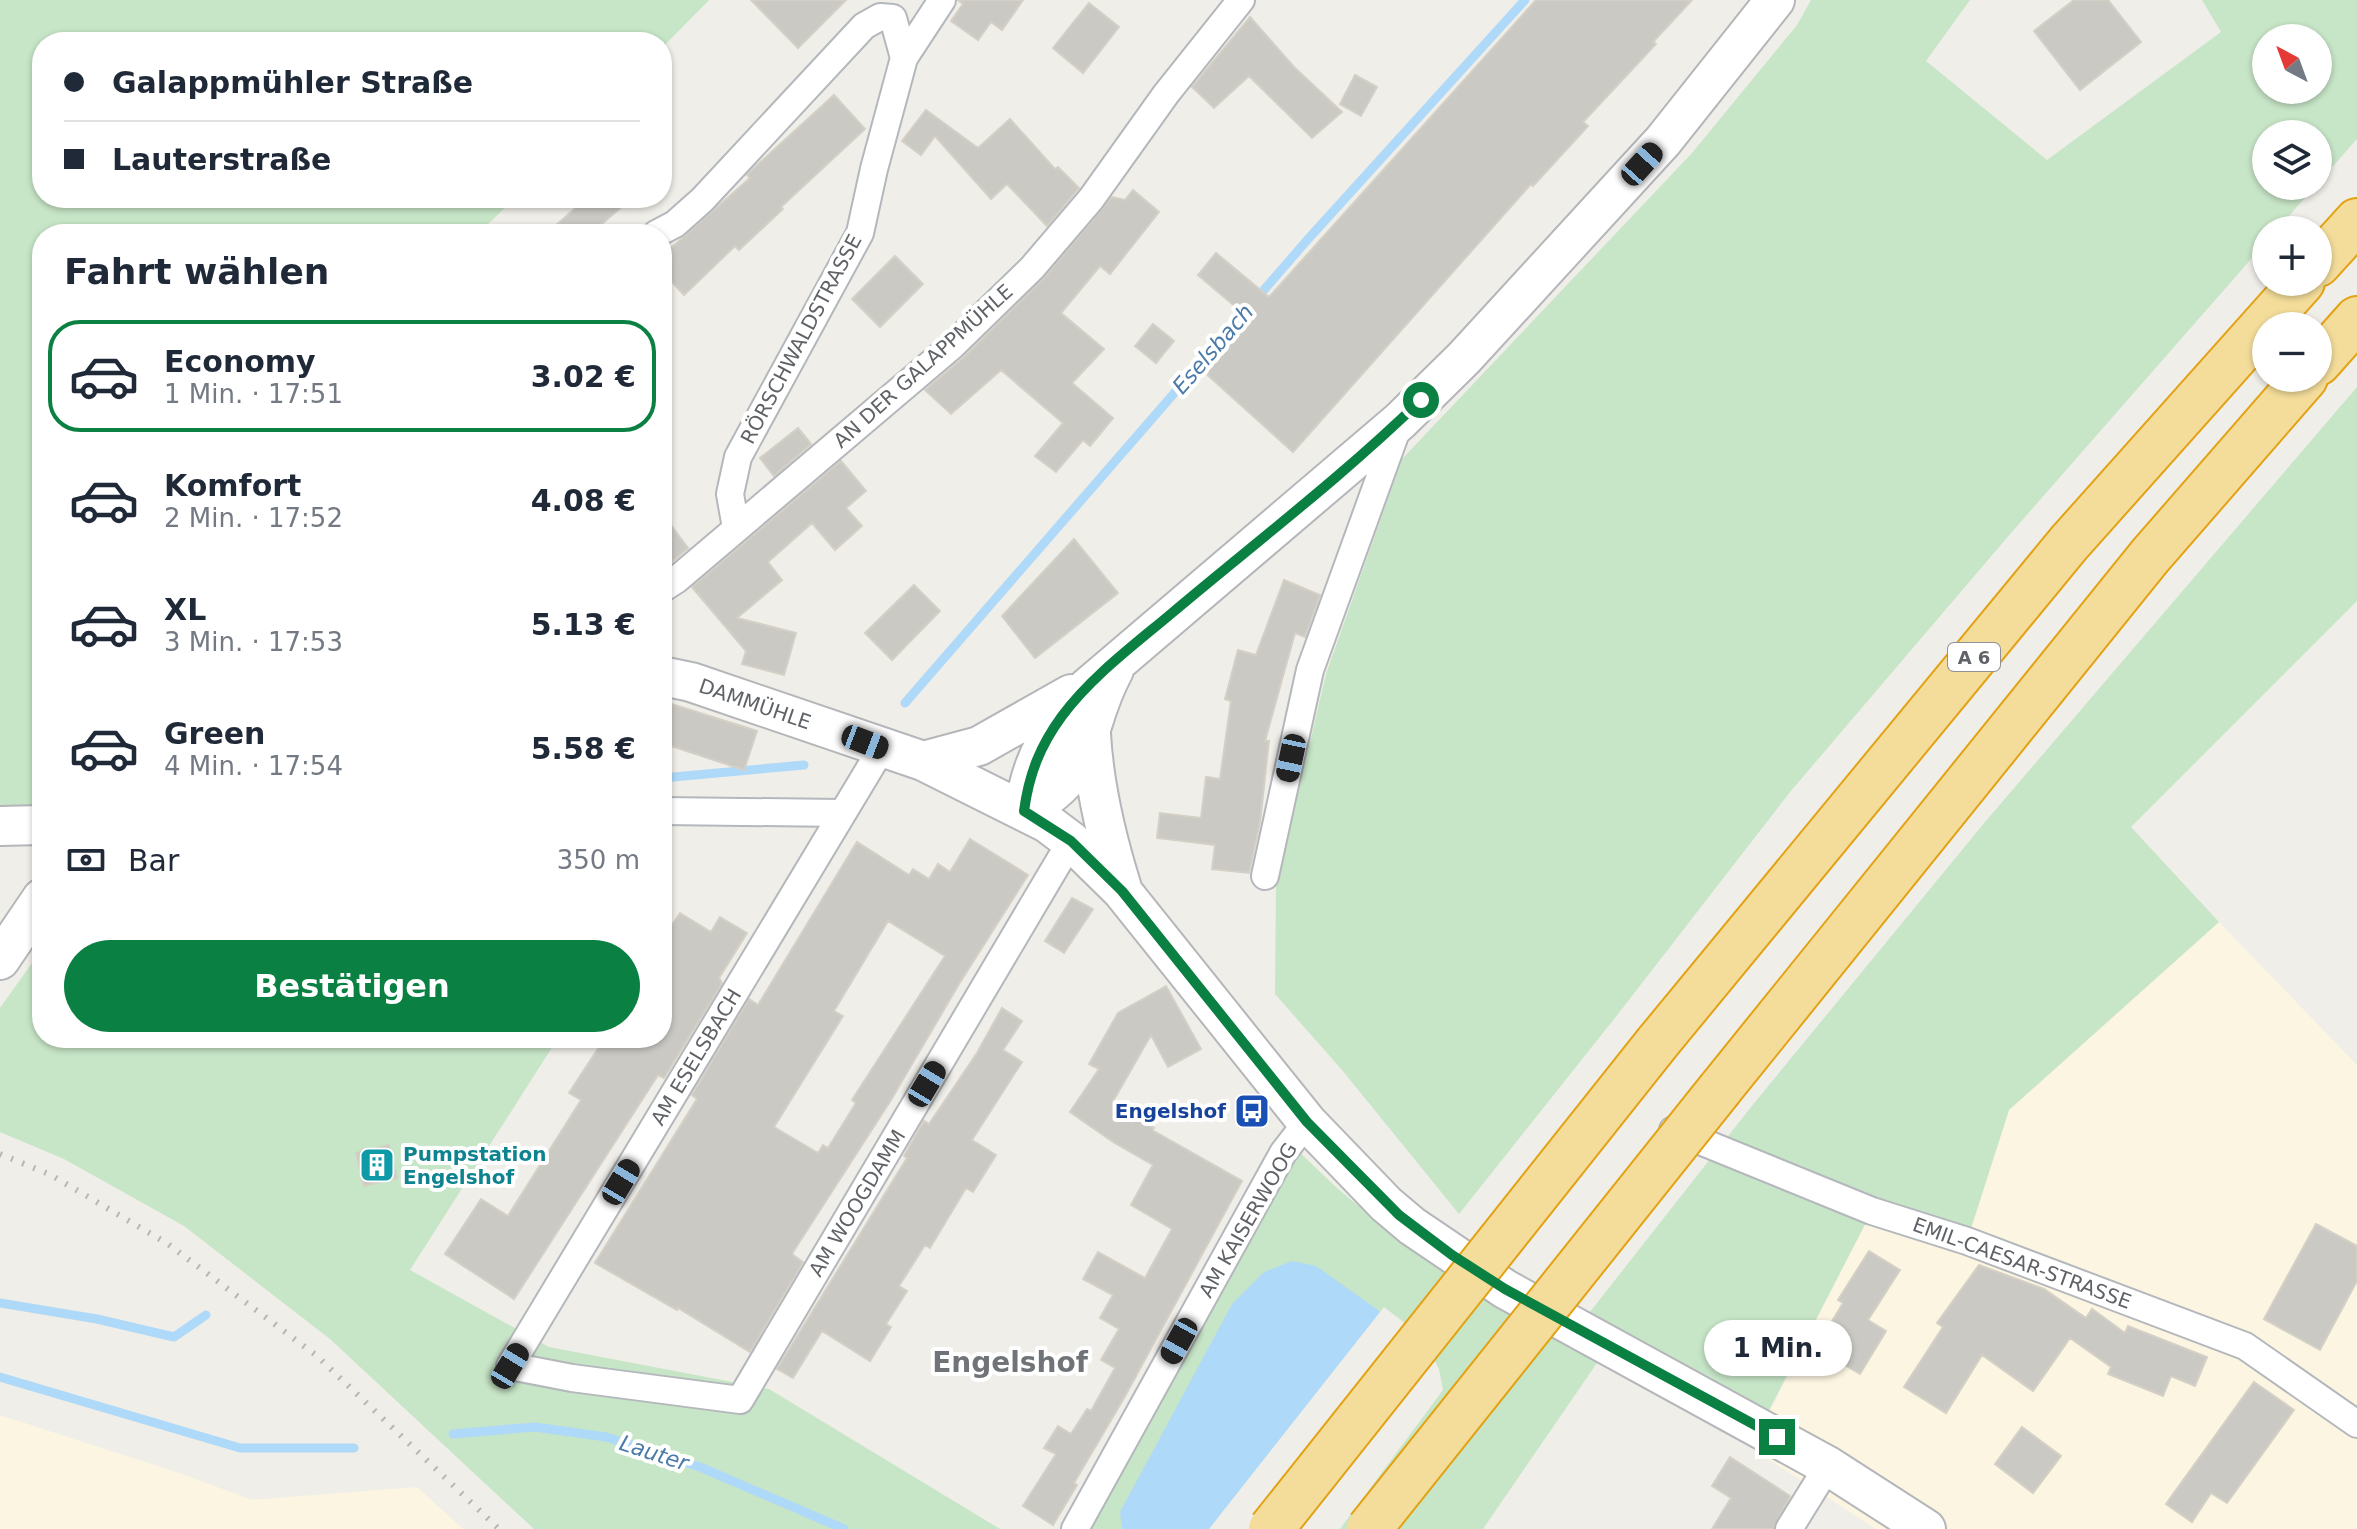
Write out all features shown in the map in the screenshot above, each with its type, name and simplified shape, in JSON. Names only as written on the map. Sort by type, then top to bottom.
[{"type":"highway","points":[[2332,249],[2357,221]]},
{"type":"highway","name":"A 6","points":[[1271,1529],[1657,1043],[2069,543],[2290,296]]},
{"type":"highway","points":[[2332,347],[2357,319]]},
{"type":"highway","points":[[1369,1529],[2150,556],[2293,392]]},
{"type":"main road","points":[[1024,811],[1029,778],[1041,748],[1064,714],[1110,667],[1400,421],[1559,258],[1663,141],[1775,0]]},
{"type":"main road","points":[[1024,811],[1043,801],[1066,782],[1083,754],[1110,667]]},
{"type":"main road","points":[[923,761],[979,746],[1110,667]]},
{"type":"main road","name":"DAMMÜHLE","points":[[672,678],[923,761],[1024,811],[1071,841],[1122,891],[1307,1122],[1386,1204],[1452,1255],[1517,1296],[1828,1466],[1926,1529]]},
{"type":"main road","points":[[1091,734],[1099,804],[1122,891]]},
{"type":"main road","points":[[0,826],[32,825]]},
{"type":"main road","points":[[0,960],[32,913]]},
{"type":"street","name":"RÖRSCHWALDSTRASSE","points":[[736,528],[730,494],[738,457],[860,233],[904,58],[942,0]]},
{"type":"street","name":"AN DER GALAPPMÜHLE","points":[[672,581],[953,345],[1032,268],[1091,199],[1166,94],[1241,0]]},
{"type":"street","points":[[672,226],[702,200],[864,26],[880,17],[893,18],[904,58]]},
{"type":"street","points":[[1265,876],[1310,670],[1400,421]]},
{"type":"street","name":"AM ESELSBACH","points":[[740,1400],[572,1378],[510,1366],[882,748]]},
{"type":"street","points":[[672,811],[842,813]]},
{"type":"street","name":"AM WOOGDAMM","points":[[740,1400],[1071,841]]},
{"type":"street","name":"AM KAISERWOOG","points":[[1075,1529],[1283,1153],[1307,1122]]},
{"type":"street","name":"EMIL-CAESAR-STRASSE","points":[[1673,1130],[1872,1211],[1967,1241],[2245,1346],[2357,1424]]},
{"type":"street","points":[[1789,1529],[1828,1466]]},
{"type":"shaded area","points":[[2219,922],[2357,1065],[2357,1529],[1876,1529],[1751,1448],[1872,1211],[1967,1240],[2009,1110]]},
{"type":"shaded area","points":[[0,1415],[252,1500],[417,1487],[463,1529],[0,1529]]},
{"type":"green space","points":[[0,0],[709,0],[672,38],[672,32],[32,32],[32,208],[505,208],[488,224],[32,224],[32,836],[0,847]]},
{"type":"green space","points":[[1811,0],[1970,0],[1926,61],[2047,160],[2221,32],[2202,0],[2357,0],[2357,139],[2332,167],[2332,120],[2252,120],[2252,200],[2303,200],[2289,216],[2252,216],[2252,258],[1790,792],[1459,1214],[1342,1070],[1275,994],[1276,887],[1326,674],[1402,459],[1692,153],[1797,25]]},
{"type":"green space","points":[[2357,387],[2357,601],[2131,827],[2219,922],[2009,1110],[1967,1241],[1872,1211],[1765,1418],[1586,1317],[1751,1107],[1985,822]]},
{"type":"green space","points":[[32,963],[32,1048],[552,1048],[410,1270],[549,1347],[769,1389],[1000,1529],[534,1529],[330,1339],[184,1226],[64,1159],[0,1132],[0,1008]]},
{"type":"green space","points":[[1297,1150],[1338,1189],[1417,1254],[1599,1360],[1483,1529],[1083,1529]]},
{"type":"water","points":[[1292,1261],[1316,1266],[1420,1340],[1335,1529],[1122,1529],[1120,1512],[1232,1304],[1264,1272]]},
{"type":"pier","points":[[1384,1307],[1423,1337],[1439,1369],[1443,1390],[1340,1529],[1209,1529]]},
{"type":"building","points":[[751,0],[846,0],[798,48]]},
{"type":"building","points":[[958,0],[1023,0],[1002,30],[991,22],[978,40],[951,21],[963,4]]},
{"type":"building","points":[[1536,0],[1692,0],[1653,42],[1656,44],[1583,122],[1588,126],[1533,186],[1531,184],[1293,452],[1203,371],[1250,319],[1198,275],[1216,253],[1269,297]]},
{"type":"building","points":[[2074,0],[2108,0],[2141,42],[2080,90],[2034,31]]},
{"type":"building","points":[[1089,3],[1119,27],[1083,73],[1053,48]]},
{"type":"building","points":[[1250,17],[1294,67],[1342,112],[1312,138],[1249,76],[1214,108],[1192,87]]},
{"type":"building","points":[[1355,75],[1377,87],[1361,116],[1340,104]]},
{"type":"building","points":[[834,95],[865,129],[739,250],[735,246],[684,295],[672,282],[672,247],[750,178],[747,175]]},
{"type":"building","points":[[926,110],[978,148],[1010,119],[1055,169],[1058,167],[1079,188],[1047,226],[1007,184],[991,199],[935,136],[921,155],[902,141]]},
{"type":"building","points":[[1133,190],[1159,212],[1110,274],[1100,266],[1061,313],[1104,349],[1072,383],[1113,418],[1090,446],[1083,440],[1056,472],[1035,456],[1063,423],[1001,370],[951,414],[925,390],[964,357],[1043,279],[1112,197],[1125,200]]},
{"type":"building","points":[[576,208],[620,208],[602,224],[557,224]]},
{"type":"building","points":[[895,256],[923,284],[880,327],[852,299]]},
{"type":"building","points":[[1153,324],[1174,341],[1156,363],[1135,346]]},
{"type":"building","points":[[798,428],[811,444],[774,476],[760,458]]},
{"type":"building","points":[[841,461],[866,491],[846,508],[862,526],[835,550],[812,523],[768,562],[782,580],[737,618],[796,633],[784,675],[742,664],[746,651],[692,587]]},
{"type":"building","points":[[672,526],[688,548],[672,562]]},
{"type":"building","points":[[1074,539],[1118,593],[1035,658],[1002,616]]},
{"type":"building","points":[[1284,580],[1320,595],[1305,637],[1295,633],[1265,741],[1269,741],[1260,822],[1249,873],[1212,869],[1215,845],[1157,838],[1160,813],[1201,818],[1206,777],[1220,779],[1231,701],[1225,699],[1238,650],[1256,655]]},
{"type":"building","points":[[914,585],[940,611],[892,660],[865,633]]},
{"type":"building","points":[[672,704],[757,731],[744,770],[672,746]]},
{"type":"building","points":[[970,839],[1028,875],[891,1100],[793,1252],[803,1262],[750,1352],[595,1263],[697,1099],[692,1095],[749,999],[758,1005],[857,842],[909,875],[913,869],[929,879],[938,864],[950,872]],"holes":[[[888,921],[945,956],[852,1100],[856,1103],[828,1148],[823,1145],[818,1153],[774,1127],[843,1016],[834,1011]]]},
{"type":"building","points":[[1072,898],[1093,909],[1064,953],[1045,941]]},
{"type":"building","points":[[680,913],[711,932],[720,917],[747,933],[719,978],[722,983],[664,1078],[658,1075],[514,1299],[445,1254],[481,1199],[508,1216],[581,1100],[569,1093],[598,1048],[672,1048],[672,925]]},
{"type":"building","points":[[1166,986],[1201,1049],[1168,1067],[1151,1035],[1112,1103],[1154,1128],[1152,1130],[1242,1181],[1053,1525],[1023,1506],[1056,1454],[1044,1448],[1058,1426],[1071,1434],[1087,1409],[1091,1411],[1115,1368],[1101,1360],[1119,1329],[1100,1318],[1113,1295],[1083,1279],[1098,1252],[1145,1278],[1172,1229],[1131,1205],[1153,1165],[1070,1112],[1099,1069],[1089,1064],[1118,1013]]},
{"type":"building","points":[[1002,1008],[1022,1021],[1003,1050],[1022,1062],[972,1140],[996,1155],[973,1192],[966,1188],[930,1248],[925,1245],[899,1286],[907,1291],[886,1324],[891,1327],[870,1361],[822,1331],[793,1378],[777,1369],[907,1158],[904,1156],[924,1121],[929,1124],[977,1053]]},
{"type":"building","name":"Pumpstation Engelshof","points":[[389,1145],[397,1178],[364,1186],[356,1153]]},
{"type":"building","points":[[2316,1224],[2357,1246],[2357,1281],[2320,1350],[2264,1319]]},
{"type":"building","points":[[1869,1251],[1900,1270],[1868,1320],[1886,1331],[1860,1374],[1816,1348],[1843,1303],[1838,1300]]},
{"type":"building","points":[[1979,1265],[2044,1289],[2086,1318],[2092,1309],[2125,1333],[2128,1326],[2207,1357],[2195,1386],[2171,1376],[2163,1396],[2108,1374],[2111,1367],[2070,1338],[2033,1391],[1982,1355],[1946,1413],[1904,1387],[1943,1327],[1937,1323]]},
{"type":"building","points":[[2254,1382],[2294,1410],[2227,1503],[2211,1493],[2192,1522],[2166,1504]]},
{"type":"building","points":[[2022,1427],[2061,1456],[2033,1493],[1995,1464]]},
{"type":"building","points":[[1730,1457],[1790,1496],[1773,1529],[1712,1529],[1731,1498],[1712,1486]]},
{"type":"waterway","name":"Eselsbach","points":[[905,703],[1309,238],[1525,0]]},
{"type":"waterway","name":"Eselsbach","points":[[672,777],[804,765]]},
{"type":"waterway","points":[[0,1303],[97,1319],[174,1337],[206,1315]]},
{"type":"waterway","name":"Lauter","points":[[0,1377],[240,1448],[354,1448]]},
{"type":"waterway","name":"Lauter","points":[[453,1434],[535,1427],[606,1437],[700,1467],[844,1529]]},
{"type":"railway","points":[[0,1154],[51,1175],[168,1244],[317,1356],[499,1529]]},
{"type":"place","name":"Engelshof","points":[[1252,1111]]},
{"type":"place","name":"Pumpstation Engelshof","points":[[377,1165]]},
{"type":"district","name":"Engelshof","points":[[1010,1362]]},
{"type":"route","points":[[1421,400],[1088,687],[1064,714],[1035,759],[1024,811],[1047,823],[1102,869],[1164,940],[1307,1122],[1386,1204],[1412,1226],[1505,1289],[1777,1437]]}]
